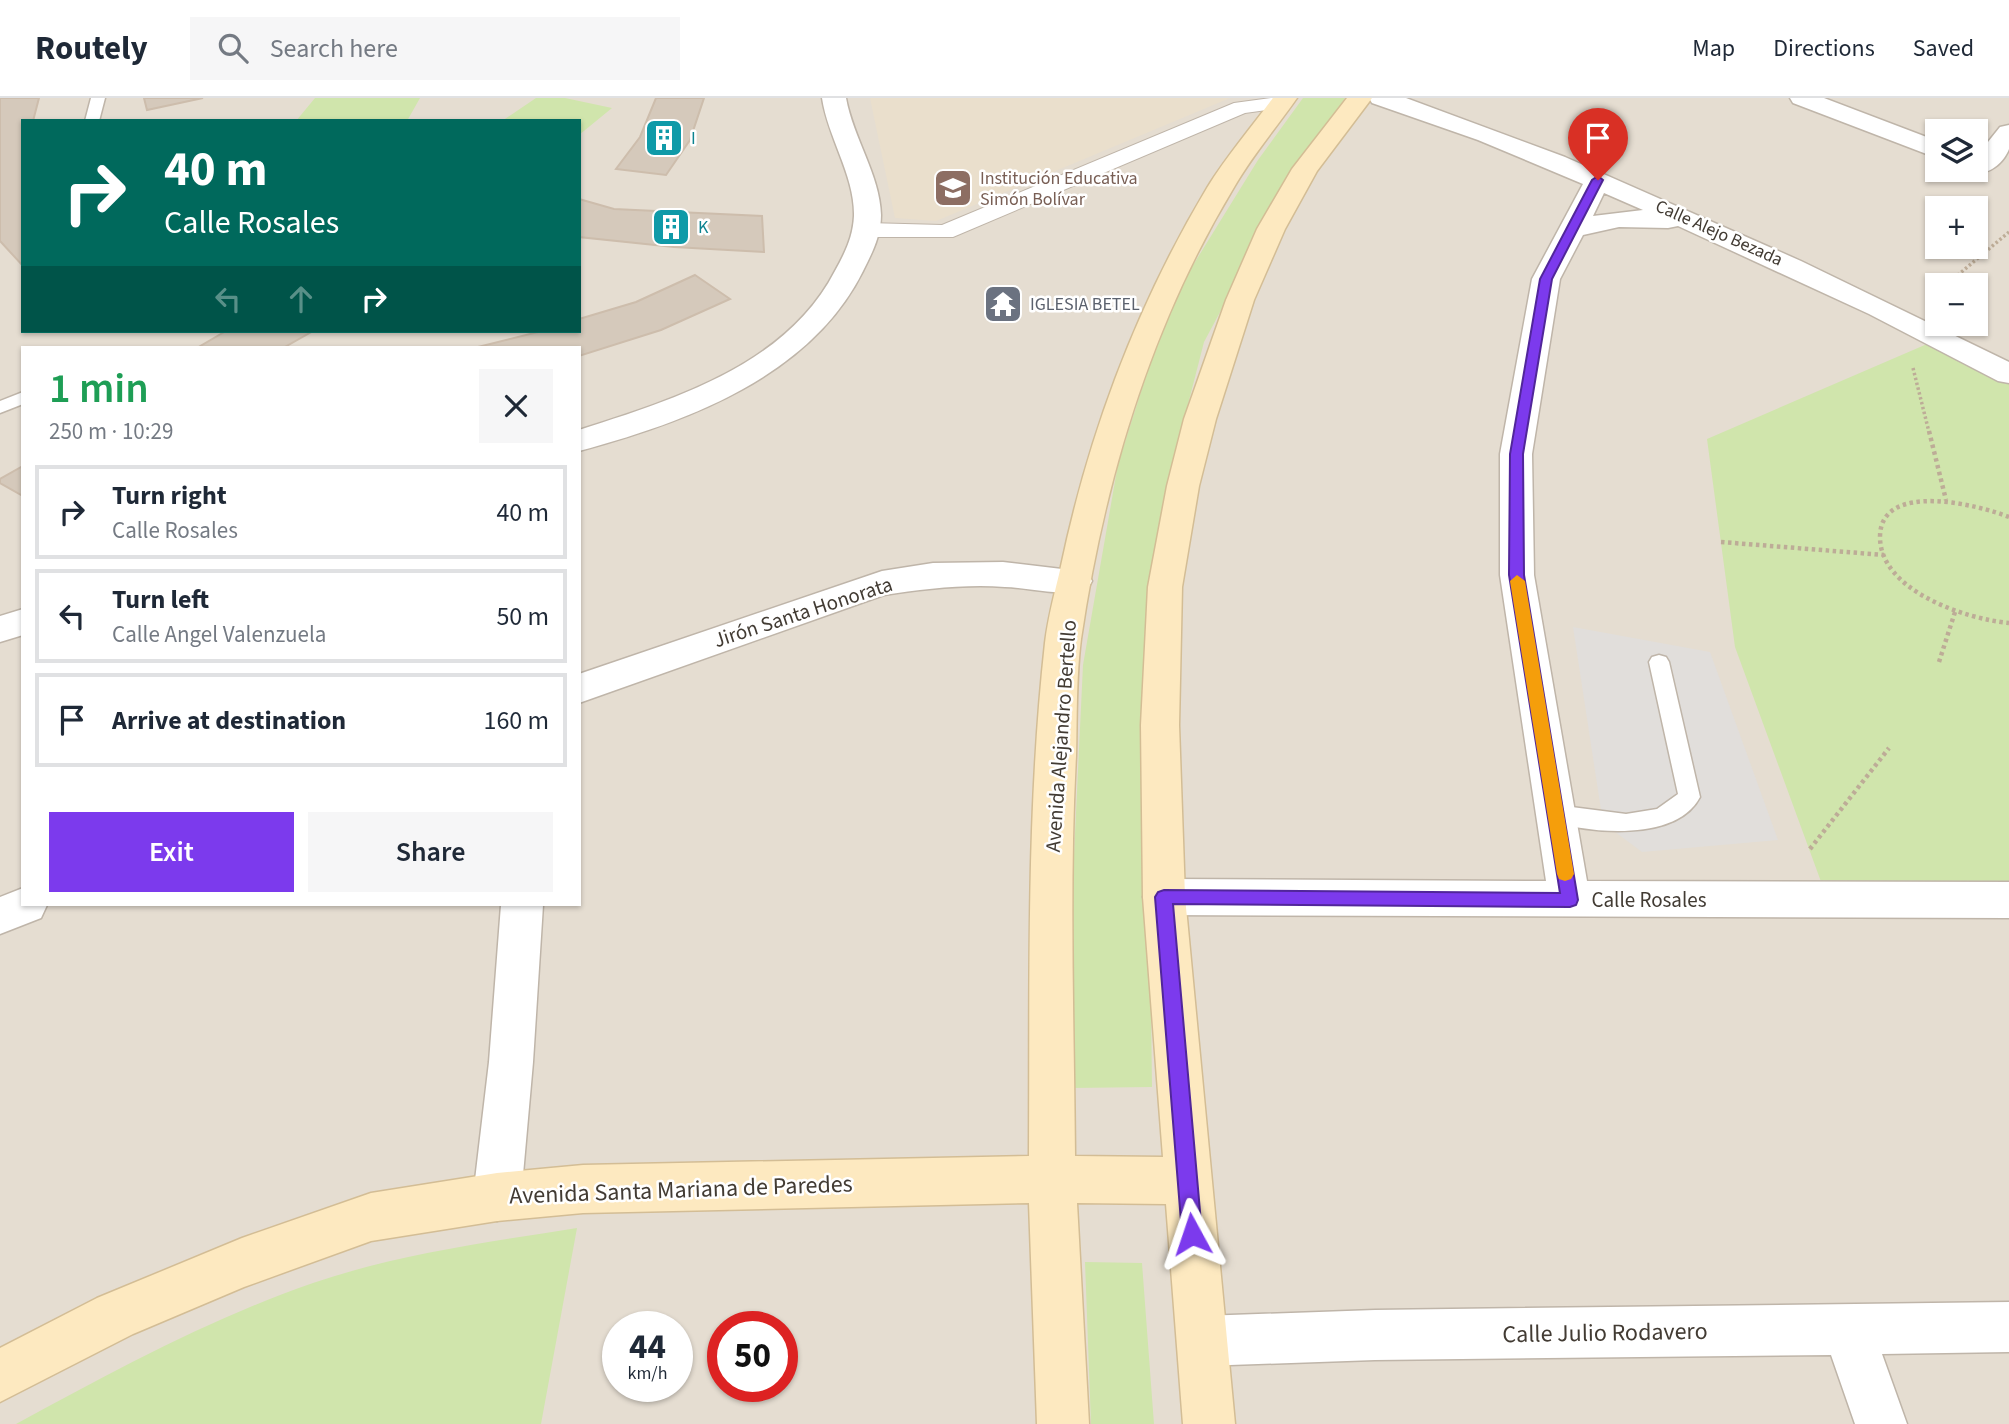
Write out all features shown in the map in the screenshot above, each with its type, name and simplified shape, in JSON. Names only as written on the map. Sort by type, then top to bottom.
[{"type":"main road","points":[[1209,1424],[1164,897],[1160,725],[1165,587],[1183,486],[1200,419],[1240,300],[1271,229],[1305,169],[1360,98]]},
{"type":"main road","name":"Avenida Alejandro Bertello","points":[[1063,1424],[1052,1178],[1052,832],[1063,641],[1091,500],[1115,421],[1153,318],[1185,251],[1221,186],[1283,101]]},
{"type":"main road","name":"Avenida Santa Mariana de Paredes","points":[[0,1376],[115,1316],[242,1262],[371,1217],[497,1197],[583,1189],[1052,1178],[1188,1181]]},
{"type":"street","points":[[581,440],[658,415],[733,382],[793,344],[824,314],[848,278],[867,230],[864,195],[834,98]]},
{"type":"street","name":"Calle Alejo Bezada","points":[[1381,98],[1426,112],[1598,180],[1798,268],[2009,373]]},
{"type":"street","points":[[1802,98],[1925,145]]},
{"type":"street","points":[[867,230],[945,232],[1241,107],[1283,101]]},
{"type":"street","points":[[1988,166],[2009,132]]},
{"type":"street","points":[[1570,900],[1517,575],[1517,454],[1546,279],[1598,180]]},
{"type":"street","points":[[1571,230],[1600,220],[1630,216],[1693,222]]},
{"type":"street","name":"Jirón Santa Honorata","points":[[581,689],[882,583],[933,575],[1003,574],[1075,580]]},
{"type":"street","points":[[0,629],[21,623]]},
{"type":"street","name":"Calle Rosales","points":[[1164,897],[2009,900]]},
{"type":"street","points":[[0,916],[24,906]]},
{"type":"street","points":[[497,1197],[511,1062],[522,906]]},
{"type":"street","name":"Calle Julio Rodavero","points":[[1202,1341],[1375,1335],[2009,1326]]},
{"type":"street","points":[[1848,1330],[1881,1424]]},
{"type":"lane","points":[[93,119],[98,98]]},
{"type":"lane","points":[[0,408],[21,398]]},
{"type":"lane","points":[[1556,814],[1626,822],[1662,817],[1689,797],[1659,662]]},
{"type":"path","points":[[1960,273],[2009,232]]},
{"type":"path","points":[[1912,365],[1946,500]]},
{"type":"path","points":[[2009,517],[1975,504],[1946,500],[1909,503],[1892,513],[1882,527],[1880,536],[1885,555],[1896,572],[1913,589],[1955,612],[2009,623]]},
{"type":"path","points":[[1721,542],[1885,555]]},
{"type":"path","points":[[1938,663],[1955,612]]},
{"type":"path","points":[[1810,849],[1889,748]]},
{"type":"shaded area","points":[[0,98],[2009,98],[2009,1424],[0,1424]]},
{"type":"shaded area","name":"Institución Educativa Simón Bolívar","points":[[870,98],[1230,98],[936,221],[895,218]]},
{"type":"shaded area","points":[[1573,627],[1710,652],[1778,840],[1642,852],[1603,823]]},
{"type":"green space","points":[[315,98],[420,98],[408,119],[298,119]]},
{"type":"green space","points":[[536,98],[565,98],[612,108],[581,133],[581,119],[505,119]]},
{"type":"green space","points":[[1303,98],[1345,98],[1287,187],[1204,342],[1165,494],[1147,685],[1152,1087],[1070,1088],[1073,876],[1083,665],[1118,464],[1169,304],[1258,160]]},
{"type":"green space","points":[[1941,338],[2009,374],[2009,900],[1827,898],[1735,647],[1707,439]]},
{"type":"green space","points":[[577,1228],[541,1424],[16,1424],[199,1330],[313,1283],[411,1257]]},
{"type":"green space","points":[[1085,1262],[1142,1263],[1154,1424],[1091,1424]]},
{"type":"building","points":[[0,98],[39,98],[34,119],[21,119],[21,264],[0,241]]},
{"type":"building","points":[[144,98],[203,98],[147,110]]},
{"type":"building","name":"I","points":[[656,98],[704,98],[690,140],[666,175],[616,169],[640,137]]},
{"type":"building","name":"K","points":[[581,200],[614,209],[762,216],[764,252],[674,247],[581,237]]},
{"type":"building","points":[[695,275],[730,299],[661,330],[581,355],[581,346],[482,346],[534,333],[581,333],[581,318],[636,302]]},
{"type":"building","points":[[223,333],[309,333],[287,346],[200,346]]},
{"type":"building","points":[[21,467],[21,495],[0,483],[0,479]]},
{"type":"slow traffic","points":[[1517,581],[1565,874]]},
{"type":"place","name":"I","points":[[664,138]]},
{"type":"place","name":"Institución Educativa Simón Bolívar","points":[[953,188]]},
{"type":"place","name":"K","points":[[671,227]]},
{"type":"place","name":"IGLESIA BETEL","points":[[1003,304]]},
{"type":"route","points":[[1192,1234],[1164,897],[1570,900],[1517,575],[1517,454],[1546,279],[1598,180]]}]
